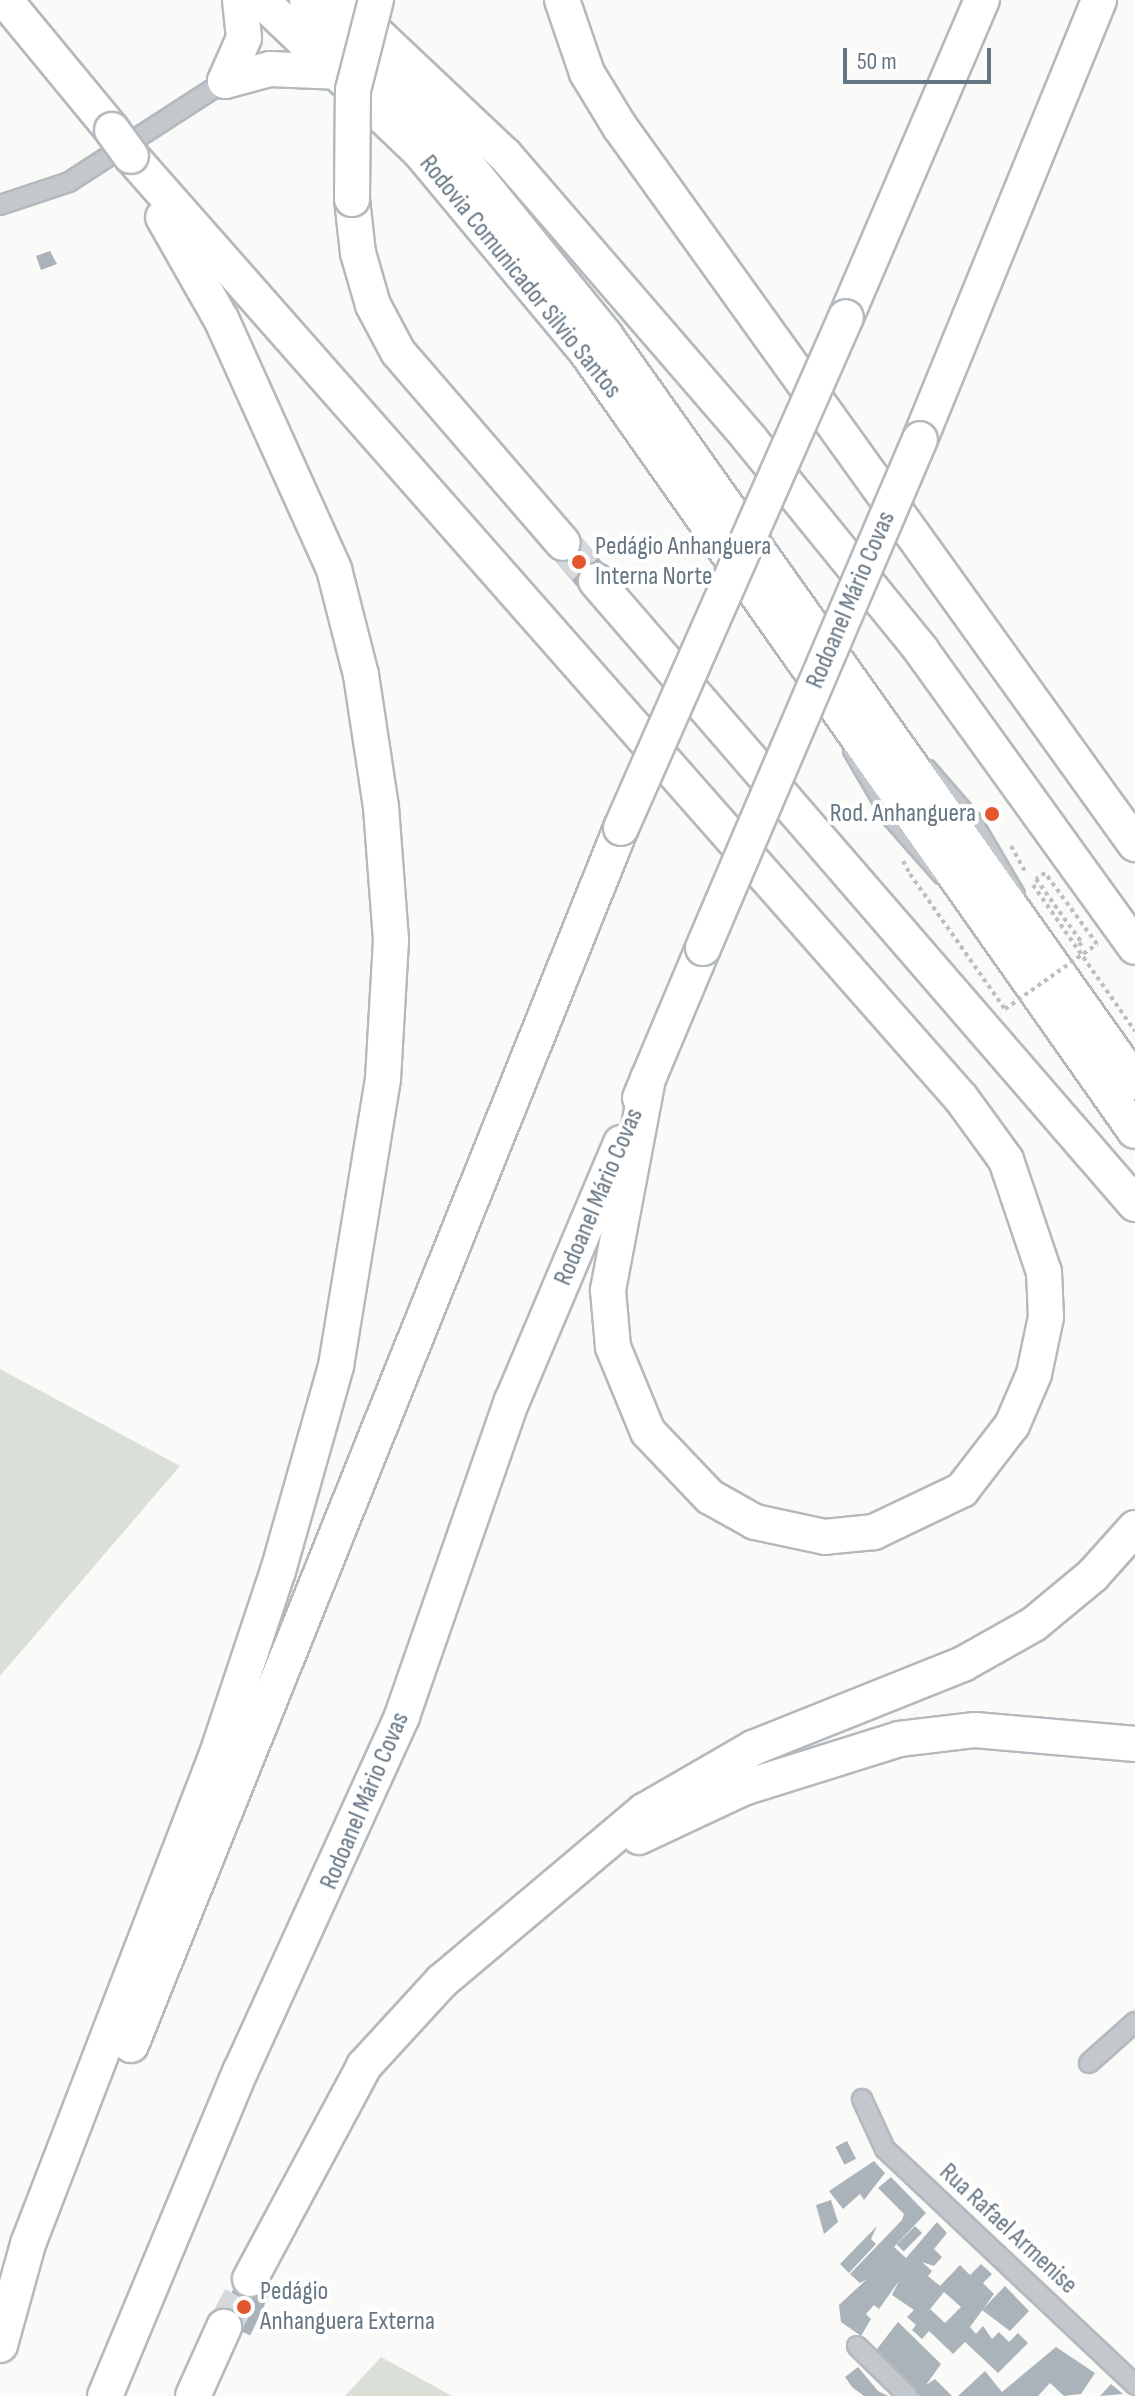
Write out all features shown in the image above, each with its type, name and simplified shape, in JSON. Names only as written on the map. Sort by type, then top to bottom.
[{"type":"highway","points":[[5,0],[122,143],[151,185],[961,1098],[1006,1160],[1044,1272],[1046,1317],[1034,1374],[1012,1425],[962,1490],[874,1532],[825,1537],[755,1522],[710,1497],[648,1432],[613,1347],[608,1290],[648,1079]]},
{"type":"highway","points":[[225,81],[244,38],[240,0]]},
{"type":"highway","name":"Rodovia Comunicador Silvio Santos","points":[[261,0],[341,72],[420,152],[585,350],[1135,1131]]},
{"type":"highway","name":"Rodovia Comunicador Silvio Santos","points":[[307,0],[441,133],[525,231],[880,721],[1061,951],[1132,1075]]},
{"type":"highway","points":[[341,0],[505,155],[749,438],[921,650],[1135,947]]},
{"type":"highway","points":[[376,0],[353,90],[352,199],[358,253],[373,305],[398,352],[563,543]]},
{"type":"highway","points":[[562,0],[587,73],[620,127],[1135,844]]},
{"type":"highway","points":[[919,142],[952,35],[953,0]]},
{"type":"highway","points":[[0,2355],[212,1853],[621,828],[982,0]]},
{"type":"highway","name":"Rodoanel Mário Covas","points":[[105,2396],[241,2070],[402,1716],[512,1401],[920,439],[1099,0]]},
{"type":"highway","points":[[225,81],[270,69],[341,72]]},
{"type":"highway","points":[[0,2345],[28,2244],[212,1768],[278,1571],[336,1366],[383,1079],[391,940],[381,807],[361,675],[334,569],[221,319],[151,185]]},
{"type":"highway","points":[[596,581],[1135,1204]]},
{"type":"highway","points":[[250,2279],[364,2066],[442,1981],[644,1811],[753,1748],[963,1664],[1034,1624],[1093,1575],[1135,1528]]},
{"type":"highway","points":[[578,1867],[743,1788],[899,1739],[975,1730],[1135,1744]]},
{"type":"highway","points":[[193,2396],[224,2327]]},
{"type":"street","points":[[0,205],[69,182],[225,81]]},
{"type":"street","points":[[1089,2063],[1135,2022]]},
{"type":"street","name":"Rua Rafael Armenise","points":[[862,2099],[885,2149],[1135,2385]]},
{"type":"street","points":[[857,2346],[908,2396]]},
{"type":"path","points":[[1011,846],[1061,951],[1135,1031]]},
{"type":"path","points":[[903,861],[1005,1009],[1097,944],[1045,873],[1036,879],[1082,943],[1061,951]]},
{"type":"shaded area","points":[[0,1369],[180,1466],[0,1676]]},
{"type":"shaded area","points":[[381,2357],[452,2396],[345,2396]]},
{"type":"building","points":[[50,251],[57,264],[41,270],[36,256]]},
{"type":"building","name":"Pedágio Anhanguera Interna Norte","points":[[576,531],[609,570],[582,593],[549,553]]},
{"type":"building","points":[[847,2141],[856,2159],[844,2165],[835,2147]]},
{"type":"building","points":[[874,2161],[885,2173],[864,2200],[860,2194],[843,2209],[829,2191]]},
{"type":"building","points":[[891,2177],[926,2213],[894,2247],[906,2258],[937,2222],[947,2233],[934,2249],[942,2257],[934,2266],[922,2262],[932,2271],[928,2276],[940,2286],[960,2265],[970,2275],[981,2264],[992,2274],[983,2283],[994,2294],[970,2327],[976,2334],[983,2326],[992,2339],[999,2332],[1009,2342],[1018,2333],[1028,2343],[998,2373],[965,2342],[953,2354],[929,2331],[922,2339],[912,2330],[916,2325],[907,2317],[914,2310],[892,2295],[899,2281],[879,2309],[874,2305],[866,2314],[871,2319],[861,2336],[841,2322],[839,2305],[867,2279],[860,2283],[850,2274],[902,2220],[904,2214],[878,2188]],"holes":[[[944,2292],[961,2307],[945,2323],[930,2309]]]},
{"type":"building","points":[[831,2200],[838,2222],[824,2234],[816,2205]]},
{"type":"building","points":[[877,2226],[871,2239],[876,2244],[849,2273],[840,2264]]},
{"type":"building","points":[[915,2226],[922,2233],[904,2251],[897,2244]]},
{"type":"building","name":"Pedágio Anhanguera Externa","points":[[238,2279],[270,2294],[250,2335],[219,2321]]},
{"type":"building","points":[[1005,2286],[1029,2311],[1010,2331],[982,2310]]},
{"type":"building","points":[[898,2322],[941,2364],[926,2385],[935,2379],[952,2396],[920,2396],[877,2349]]},
{"type":"building","points":[[1056,2347],[1095,2373],[1081,2394],[1064,2396],[1050,2383],[1038,2396],[958,2396],[985,2371],[1002,2392]]},
{"type":"building","points":[[858,2367],[878,2391],[888,2396],[864,2396],[852,2387],[845,2377]]},
{"type":"building","points":[[1111,2384],[1123,2394],[1100,2396]]},
{"type":"tunnel","points":[[563,543],[596,581]]},
{"type":"tunnel","points":[[224,2327],[250,2279]]},
{"type":"place","name":"Pedágio Anhanguera Interna Norte","points":[[579,562]]},
{"type":"place","name":"Rod. Anhanguera","points":[[992,814]]},
{"type":"place","name":"Pedágio Anhanguera Externa","points":[[244,2307]]}]
